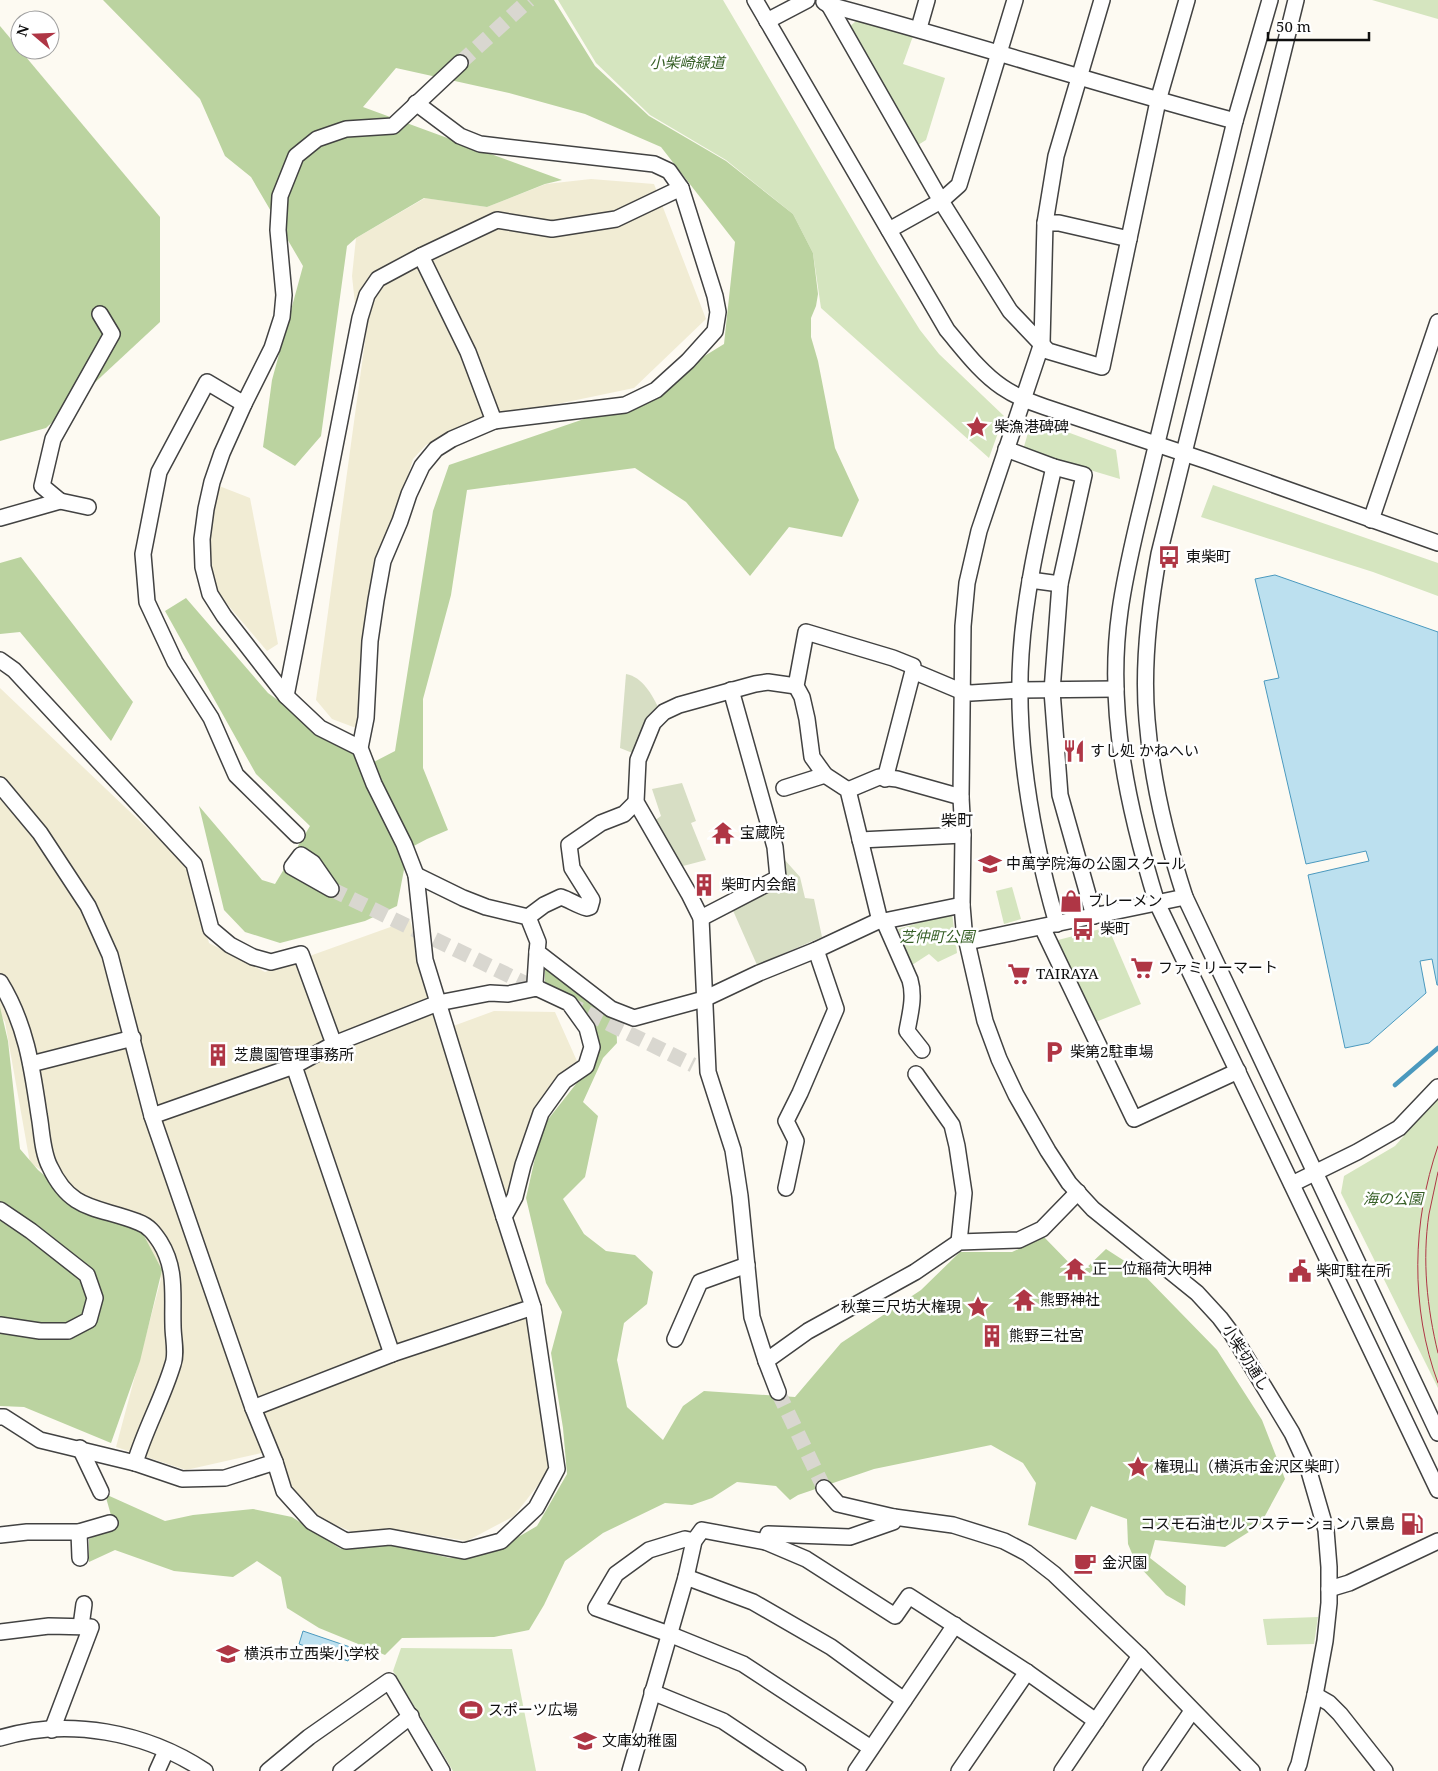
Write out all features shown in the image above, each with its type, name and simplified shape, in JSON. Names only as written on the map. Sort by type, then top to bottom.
[{"type":"street","points":[[755,0],[947,330],[978,366],[1002,387],[1024,399],[1438,543]]},
{"type":"street","points":[[768,21],[807,0]]},
{"type":"street","points":[[919,28],[927,0]]},
{"type":"street","points":[[889,230],[941,201],[960,185],[1015,0]]},
{"type":"street","name":"小柴切通し","points":[[1102,0],[1056,156],[1045,222],[1042,343],[979,531],[967,582],[963,626],[962,905],[971,967],[984,1021],[999,1059],[1025,1112],[1074,1188],[1093,1209],[1197,1294],[1214,1311],[1232,1334],[1292,1433],[1308,1468],[1326,1530],[1329,1589],[1327,1624],[1315,1695],[1296,1771]]},
{"type":"street","points":[[825,2],[941,201],[1010,311],[1048,351],[1102,367],[1158,100],[1187,0]]},
{"type":"street","points":[[1270,0],[1235,121],[1156,444],[1121,602],[1116,689],[1122,757],[1137,834],[1157,903],[1438,1490]]},
{"type":"street","points":[[1296,0],[1155,576],[1149,623],[1146,717],[1162,822],[1185,897],[1438,1433]]},
{"type":"street","points":[[825,2],[1235,121]]},
{"type":"street","points":[[360,748],[320,728],[286,696],[224,616],[214,601],[205,580],[202,539],[212,482],[222,453],[272,348],[282,317],[284,295],[278,230],[280,196],[296,156],[317,139],[346,129],[393,126],[460,63]]},
{"type":"street","points":[[0,785],[40,833],[88,906],[110,955],[152,1116],[254,1408],[276,1462],[284,1491],[312,1522],[346,1541],[390,1537],[464,1551],[501,1541],[536,1508],[557,1469],[533,1307],[426,960],[416,875],[404,844],[374,784],[360,748],[366,718],[370,641],[383,561],[422,466],[436,449],[452,439],[494,421],[625,405],[656,390],[688,361],[716,331],[718,312],[715,296],[681,188],[669,171],[654,164],[480,144],[460,136],[416,103]]},
{"type":"street","points":[[286,696],[360,318],[367,295],[378,279],[421,256],[497,220],[552,230],[616,219],[681,188]]},
{"type":"street","points":[[1045,222],[1058,223],[1129,239]]},
{"type":"street","points":[[421,256],[468,352],[494,421]]},
{"type":"street","points":[[60,501],[42,486],[54,439],[112,334],[100,314]]},
{"type":"street","points":[[1372,520],[1438,322]]},
{"type":"street","points":[[244,404],[207,382],[158,472],[143,554],[147,602],[175,662],[211,718],[236,775],[297,835]]},
{"type":"street","points":[[1006,449],[1054,467],[1084,475],[1060,584],[1052,691],[1060,795],[1094,916]]},
{"type":"street","points":[[1054,467],[1030,580],[1021,654],[1020,690],[1026,785],[1050,925],[1134,1119],[1238,1071]]},
{"type":"street","points":[[0,518],[60,501],[88,506]]},
{"type":"street","points":[[1030,580],[1060,584]]},
{"type":"street","points":[[885,778],[913,666],[893,658],[806,632],[796,686],[803,704],[812,757],[818,768],[825,775],[848,790],[879,917],[884,921],[913,989],[907,1031],[922,1050]]},
{"type":"street","points":[[0,660],[14,670],[194,864],[211,929],[230,945],[253,957],[271,962],[301,954],[334,1044]]},
{"type":"street","points":[[913,671],[963,692],[971,693],[1020,690],[1116,689]]},
{"type":"street","points":[[778,1392],[752,1317],[740,1196],[733,1150],[708,1072],[701,918],[636,802],[638,760],[653,723],[664,712],[679,705],[731,690],[768,682],[796,686]]},
{"type":"street","points":[[701,918],[778,878],[775,847],[731,690]]},
{"type":"street","points":[[784,788],[825,775]]},
{"type":"street","points":[[848,790],[879,777],[898,779],[961,796]]},
{"type":"street","points":[[528,917],[544,905],[560,897],[575,902],[581,907],[590,907],[592,900],[572,868],[569,845],[601,823],[624,814],[636,802]]},
{"type":"street","points":[[860,840],[963,834]]},
{"type":"street","points":[[416,875],[486,907],[528,917]]},
{"type":"street","points":[[967,942],[1185,897]]},
{"type":"street","points":[[536,952],[611,1009],[634,1018],[704,999],[878,921],[962,905]]},
{"type":"street","points":[[528,917],[538,942],[535,982],[537,988]]},
{"type":"street","points":[[786,1188],[796,1141],[786,1121],[836,1009],[816,950]]},
{"type":"street","points":[[0,982],[10,998],[24,1032],[48,1164],[57,1182],[69,1196],[85,1205],[140,1223],[152,1230],[167,1255],[172,1270],[174,1362],[135,1463]]},
{"type":"street","points":[[152,1116],[294,1066],[334,1044],[438,1003],[490,993],[508,994],[537,988],[569,1003],[587,1028],[592,1047],[586,1066],[564,1081],[541,1113],[523,1165],[515,1197],[504,1216]]},
{"type":"street","points":[[31,1064],[133,1038]]},
{"type":"street","points":[[693,1065],[708,1072]]},
{"type":"street","points":[[294,1066],[392,1354]]},
{"type":"street","points":[[916,1074],[952,1125],[964,1193],[960,1242]]},
{"type":"street","points":[[1292,1184],[1398,1128],[1438,1087]]},
{"type":"street","points":[[766,1361],[808,1331],[914,1272],[960,1242],[1019,1240],[1042,1229],[1074,1188]]},
{"type":"street","points":[[0,1210],[31,1231],[87,1275],[95,1298],[89,1320],[68,1330],[40,1330],[0,1324]]},
{"type":"street","points":[[674,1339],[700,1282],[747,1265]]},
{"type":"street","points":[[254,1408],[392,1354],[533,1307]]},
{"type":"street","points":[[0,1417],[4,1417],[40,1440],[80,1448],[135,1463],[182,1479],[225,1478],[276,1462]]},
{"type":"street","points":[[80,1448],[101,1492]]},
{"type":"street","points":[[824,1488],[838,1504],[951,1532],[1004,1542],[1027,1553],[1054,1574],[1140,1656],[1252,1771]]},
{"type":"street","points":[[766,1542],[768,1534],[850,1537],[893,1522],[894,1517]]},
{"type":"street","points":[[0,1535],[28,1532],[79,1532],[110,1523]]},
{"type":"street","points":[[630,1771],[686,1577],[694,1541],[702,1530],[766,1542],[806,1559],[895,1616],[909,1596],[1027,1672],[1096,1720]]},
{"type":"street","points":[[79,1532],[80,1558]]},
{"type":"street","points":[[694,1541],[686,1539],[649,1550],[616,1574],[596,1608],[670,1634],[743,1664],[871,1748]]},
{"type":"street","points":[[1329,1589],[1349,1583],[1438,1541]]},
{"type":"street","points":[[686,1577],[753,1602],[830,1647],[904,1700]]},
{"type":"street","points":[[81,1626],[84,1604]]},
{"type":"street","points":[[856,1771],[955,1625]]},
{"type":"street","points":[[0,1632],[49,1626],[91,1627],[52,1730]]},
{"type":"street","points":[[1062,1771],[1140,1656]]},
{"type":"street","points":[[959,1771],[1027,1672]]},
{"type":"street","points":[[268,1771],[309,1737],[389,1681],[442,1771]]},
{"type":"street","points":[[652,1692],[723,1721],[798,1771]]},
{"type":"street","points":[[1315,1695],[1329,1703],[1340,1714],[1385,1771]]},
{"type":"street","points":[[1150,1771],[1192,1711]]},
{"type":"street","points":[[341,1771],[411,1716]]},
{"type":"street","points":[[0,1738],[27,1731],[80,1729],[106,1732],[137,1739],[166,1750],[205,1771]]},
{"type":"street","points":[[157,1771],[166,1750]]},
{"type":"shaded area","points":[[591,179],[654,184],[706,319],[634,388],[519,412],[441,438],[426,445],[413,459],[390,535],[374,560],[356,728],[332,719],[316,700],[369,312],[355,304],[352,276],[356,238],[425,198],[487,207],[546,184]]},
{"type":"shaded area","points":[[214,484],[250,498],[278,644],[267,651],[221,597],[202,567]]},
{"type":"shaded area","points":[[0,688],[189,868],[209,943],[265,972],[410,920],[437,1032],[494,1011],[555,1012],[577,1061],[533,1111],[499,1224],[532,1335],[552,1467],[514,1516],[467,1541],[398,1530],[352,1532],[289,1505],[266,1452],[186,1470],[116,1447],[161,1279],[140,1223],[89,1200],[30,1163],[5,1022],[0,1014]]},
{"type":"green space","points":[[103,0],[554,0],[595,66],[649,116],[726,161],[793,214],[813,253],[818,294],[811,318],[811,337],[818,361],[835,448],[859,500],[842,537],[789,527],[750,576],[686,502],[635,468],[467,490],[451,595],[423,699],[423,768],[448,830],[408,849],[397,906],[365,921],[280,943],[245,932],[224,910],[199,806],[262,880],[275,884],[310,826],[256,774],[165,611],[186,598],[268,693],[368,765],[395,751],[433,511],[449,465],[625,405],[724,344],[735,242],[661,147],[585,114],[509,93],[396,68],[363,107],[562,180],[545,184],[487,207],[424,198],[356,238],[347,246],[321,436],[295,466],[263,447],[272,380],[303,266],[251,177],[225,156],[200,99]]},
{"type":"green space","name":"小柴崎緑道","points":[[558,0],[723,0],[878,263],[920,330],[939,354],[1004,416],[989,458],[821,308],[813,253],[793,214],[726,160],[650,115],[596,63]]},
{"type":"green space","points":[[1372,0],[1438,0],[1438,19]]},
{"type":"green space","points":[[861,17],[913,36],[903,64],[945,78],[926,140],[918,145],[849,27]]},
{"type":"green space","points":[[0,26],[10,38],[10,60],[28,60],[160,217],[160,322],[46,428],[0,441]]},
{"type":"green space","points":[[1032,419],[1116,450],[1120,479],[1023,450]]},
{"type":"green space","points":[[1213,485],[1438,563],[1438,596],[1373,572],[1201,517]]},
{"type":"green space","points":[[21,557],[133,702],[111,741],[20,632],[0,634],[0,563]]},
{"type":"green space","points":[[626,674],[642,683],[659,709],[635,754],[620,748]]},
{"type":"green space","points":[[682,783],[696,821],[691,823],[706,860],[683,866],[654,821],[661,816],[652,789]]},
{"type":"green space","points":[[784,859],[800,877],[805,898],[814,899],[822,937],[757,965],[731,906],[781,879],[781,860]]},
{"type":"green space","points":[[1012,887],[1021,919],[1004,924],[996,891]]},
{"type":"green space","name":"芝仲町公園","points":[[952,913],[957,953],[938,962],[929,954],[912,965],[898,929]]},
{"type":"green space","points":[[1108,927],[1141,1004],[1093,1023],[1058,940]]},
{"type":"green space","points":[[545,967],[616,1014],[617,1043],[603,1058],[583,1102],[598,1116],[585,1177],[563,1199],[584,1234],[606,1251],[635,1255],[653,1272],[647,1304],[624,1323],[617,1360],[627,1407],[663,1440],[683,1406],[704,1391],[795,1397],[841,1343],[921,1290],[960,1252],[1012,1252],[1044,1237],[1080,1274],[1106,1249],[1140,1271],[1217,1350],[1262,1420],[1285,1479],[1260,1525],[1225,1547],[1155,1540],[1150,1558],[1186,1586],[1185,1606],[1166,1595],[1136,1563],[1128,1544],[1127,1519],[1091,1506],[1076,1540],[1028,1525],[1036,1483],[1023,1463],[991,1445],[874,1469],[798,1495],[790,1500],[776,1486],[737,1482],[712,1498],[692,1505],[665,1503],[603,1533],[565,1561],[544,1605],[529,1630],[494,1637],[402,1638],[385,1655],[319,1628],[287,1608],[281,1577],[257,1561],[233,1577],[174,1571],[115,1550],[89,1562],[89,1539],[114,1526],[105,1494],[165,1521],[193,1515],[253,1509],[292,1517],[341,1549],[383,1543],[450,1558],[491,1553],[537,1526],[567,1474],[563,1428],[551,1353],[562,1312],[546,1283],[526,1198],[542,1127],[591,1065],[598,1041],[585,1010],[545,988]]},
{"type":"green space","points":[[0,1007],[8,1041],[20,1149],[38,1170],[70,1197],[140,1228],[162,1270],[140,1361],[111,1443],[24,1407],[0,1406]]},
{"type":"green space","name":"海の公園","points":[[1438,1097],[1438,1388],[1341,1193],[1344,1176],[1395,1146]]},
{"type":"green space","points":[[1318,1617],[1314,1644],[1267,1645],[1263,1619]]},
{"type":"green space","points":[[401,1648],[512,1649],[536,1771],[453,1771],[393,1671]]},
{"type":"water","points":[[1275,575],[1438,632],[1438,985],[1432,959],[1420,961],[1426,993],[1369,1043],[1345,1048],[1308,875],[1369,861],[1366,851],[1306,864],[1264,681],[1279,678],[1255,579]]},
{"type":"water","points":[[303,1631],[353,1648],[348,1661],[299,1644]]},
{"type":"waterway","points":[[1395,1085],[1438,1048]]},
{"type":"tunnel","points":[[460,63],[529,0]]},
{"type":"tunnel","points":[[331,889],[541,991]]},
{"type":"tunnel","points":[[567,1003],[693,1065]]},
{"type":"tunnel","points":[[778,1392],[824,1488]]},
{"type":"tram line","points":[[1438,1146],[1423,1204],[1418,1264],[1419,1295],[1423,1325],[1438,1383]]},
{"type":"tram line","points":[[1438,1172],[1429,1214],[1426,1249],[1428,1301],[1438,1353]]},
{"type":"place","name":"柴漁港碑碑","points":[[977,427]]},
{"type":"place","name":"東柴町","points":[[1169,557]]},
{"type":"place","name":"すし処 かねへい","points":[[1074,751]]},
{"type":"place","name":"宝蔵院","points":[[723,833]]},
{"type":"place","name":"中萬学院海の公園スクール","points":[[990,864]]},
{"type":"place","name":"柴町内会館","points":[[704,885]]},
{"type":"place","name":"ブレーメン","points":[[1071,901]]},
{"type":"place","name":"柴町","points":[[1083,929]]},
{"type":"place","name":"ファミリーマート","points":[[1142,968]]},
{"type":"place","name":"TAIRAYA","points":[[1019,974]]},
{"type":"place","name":"柴第2駐車場","points":[[1054,1052]]},
{"type":"place","name":"芝農園管理事務所","points":[[218,1055]]},
{"type":"place","name":"正一位稲荷大明神","points":[[1075,1269]]},
{"type":"place","name":"柴町駐在所","points":[[1300,1271]]},
{"type":"place","name":"熊野神社","points":[[1024,1300]]},
{"type":"place","name":"秋葉三尺坊大権現","points":[[978,1307]]},
{"type":"place","name":"熊野三社宮","points":[[992,1336]]},
{"type":"place","name":"権現山（横浜市金沢区柴町）","points":[[1138,1467]]},
{"type":"place","name":"コスモ石油セルフステーション八景島","points":[[1412,1524]]},
{"type":"place","name":"金沢園","points":[[1085,1563]]},
{"type":"place","name":"横浜市立西柴小学校","points":[[228,1654]]},
{"type":"place","name":"スポーツ広場","points":[[471,1710]]},
{"type":"place","name":"文庫幼稚園","points":[[585,1741]]},
{"type":"district","name":"柴町","points":[[957,820]]}]
